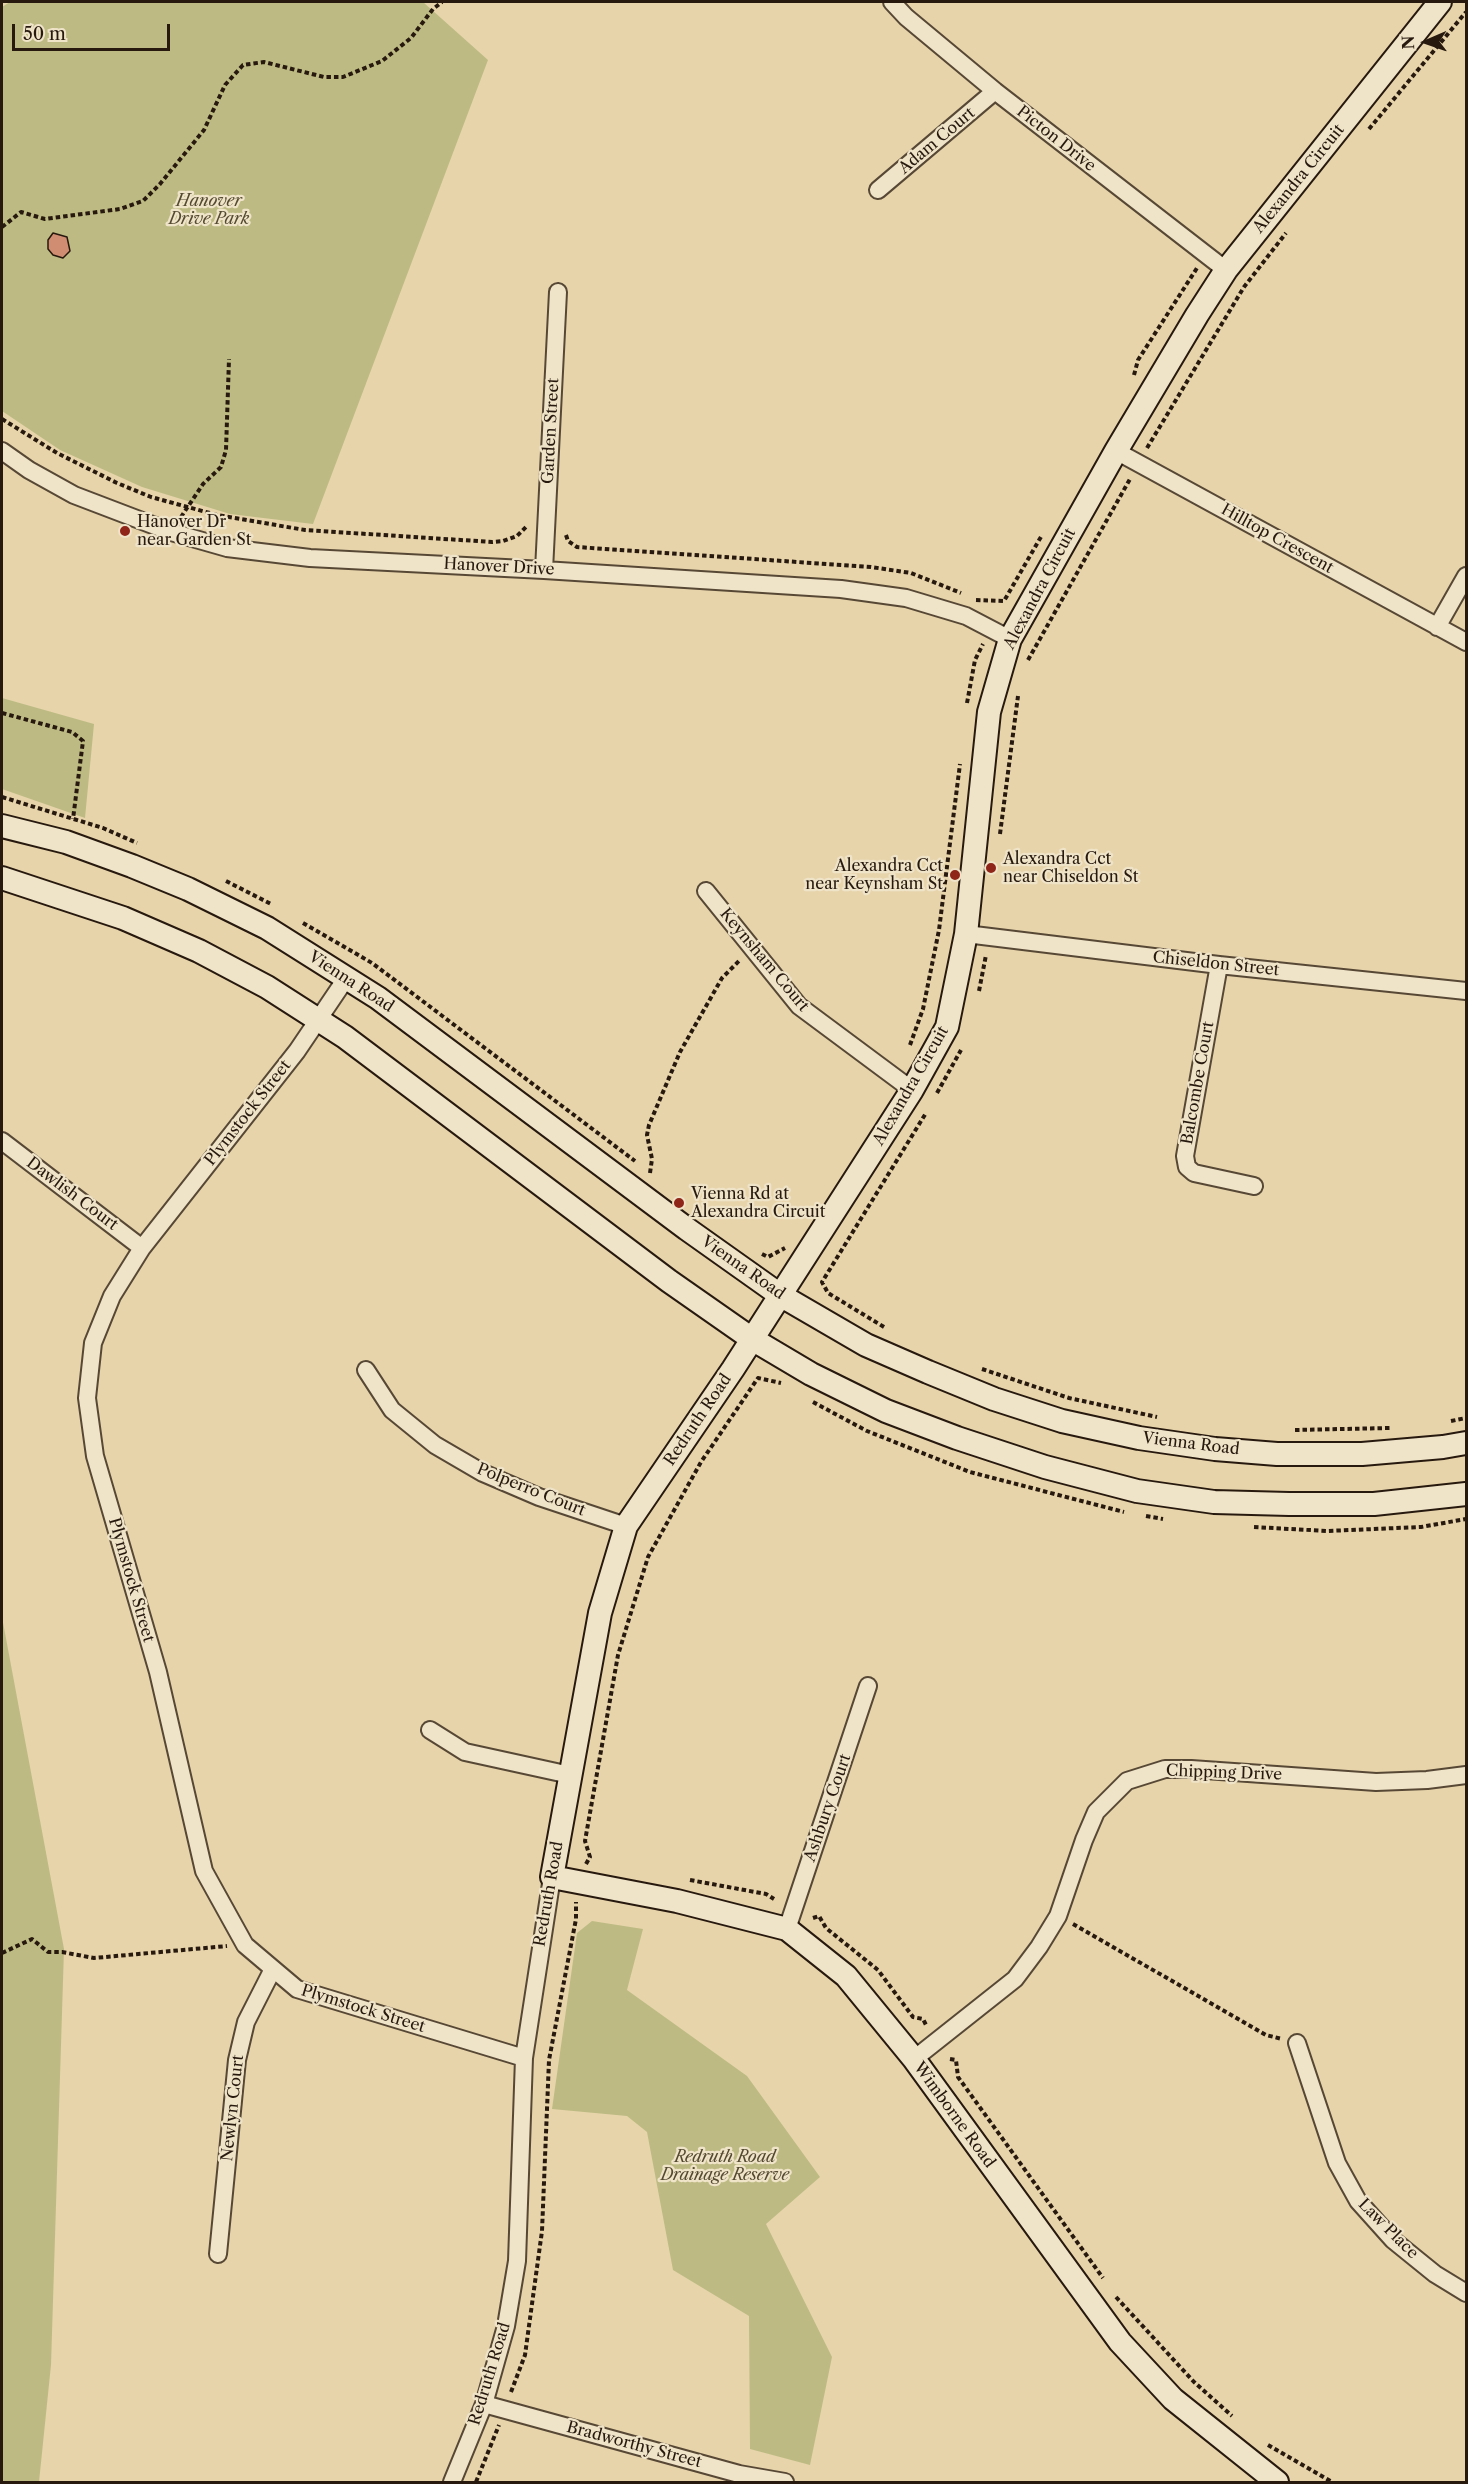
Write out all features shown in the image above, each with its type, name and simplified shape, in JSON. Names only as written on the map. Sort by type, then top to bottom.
[{"type":"main road","name":"Alexandra Circuit","points":[[752,1340],[912,1090],[947,1027],[966,934],[988,712],[1010,639],[1116,451],[1226,270],[1440,2]]},
{"type":"main road","name":"Vienna Road","points":[[2,826],[66,842],[188,889],[267,928],[378,998],[780,1295],[866,1345],[994,1399],[1062,1420],[1139,1438],[1215,1449],[1277,1454],[1362,1454],[1467,1443]]},
{"type":"main road","points":[[2,878],[123,918],[199,951],[267,987],[345,1037],[660,1274],[752,1340],[811,1374],[886,1411],[957,1438],[1045,1467],[1137,1491],[1214,1502],[1289,1504],[1374,1504],[1467,1494]]},
{"type":"main road","name":"Redruth Road","points":[[552,1877],[600,1613],[626,1526],[752,1340]]},
{"type":"main road","name":"Wimborne Road","points":[[552,1877],[677,1901],[787,1929],[846,1976],[914,2059],[1120,2342],[1173,2399],[1277,2482]]},
{"type":"street","name":"Picton Drive","points":[[892,2],[906,17],[995,91],[1226,270]]},
{"type":"street","name":"Adam Court","points":[[878,190],[995,91]]},
{"type":"street","name":"Garden Street","points":[[544,570],[558,292]]},
{"type":"street","name":"Hanover Drive","points":[[2,451],[28,470],[74,495],[171,532],[227,548],[310,558],[841,589],[895,596],[966,616],[1010,639]]},
{"type":"street","name":"Hilltop Crescent","points":[[1116,451],[1467,642]]},
{"type":"street","points":[[1437,627],[1467,576]]},
{"type":"street","name":"Keynsham Court","points":[[706,891],[799,1006],[912,1090]]},
{"type":"street","name":"Chiseldon Street","points":[[966,934],[1219,965],[1467,991]]},
{"type":"street","name":"Balcombe Court","points":[[1219,965],[1185,1156],[1187,1167],[1194,1173],[1254,1186]]},
{"type":"street","name":"Plymstock Street","points":[[347,977],[297,1051],[142,1248],[112,1296],[93,1343],[87,1398],[95,1456],[158,1672],[204,1870],[245,1945],[297,1989],[524,2058]]},
{"type":"street","name":"Dawlish Court","points":[[2,1141],[142,1248]]},
{"type":"street","name":"Polperro Court","points":[[366,1370],[392,1410],[435,1445],[483,1473],[511,1485],[626,1526]]},
{"type":"street","name":"Ashbury Court","points":[[787,1929],[868,1686]]},
{"type":"street","points":[[430,1730],[465,1752],[570,1775]]},
{"type":"street","name":"Chipping Drive","points":[[914,2059],[1015,1979],[1058,1916],[1084,1839],[1096,1812],[1126,1781],[1165,1769],[1376,1782],[1428,1780],[1467,1775]]},
{"type":"street","name":"Redruth Road","points":[[452,2482],[484,2404],[506,2326],[517,2261],[524,2058],[552,1877]]},
{"type":"street","name":"Newlyn Court","points":[[218,2254],[237,2060],[246,2022],[273,1969]]},
{"type":"street","name":"Law Place","points":[[1297,2043],[1337,2163],[1358,2201],[1393,2240],[1435,2274],[1467,2293]]},
{"type":"street","name":"Bradworthy Street","points":[[484,2404],[738,2478],[785,2482]]},
{"type":"path","points":[[2,228],[21,212],[45,219],[120,209],[143,201],[160,184],[204,130],[225,86],[243,65],[264,62],[324,77],[343,77],[382,61],[411,38],[433,9],[442,2]]},
{"type":"path","points":[[1368,131],[1467,12]]},
{"type":"path","points":[[1027,662],[1139,463],[1244,287],[1287,231]]},
{"type":"path","points":[[1134,377],[1138,360],[1196,269]]},
{"type":"path","points":[[171,532],[203,484],[221,467],[226,450],[229,359]]},
{"type":"path","points":[[2,419],[57,453],[117,483],[152,497],[217,516],[294,529],[492,542],[517,537],[529,525]]},
{"type":"path","points":[[1000,606],[1045,528]]},
{"type":"path","points":[[564,530],[568,541],[577,547],[871,567],[911,573],[976,600],[1004,600]]},
{"type":"path","points":[[966,712],[975,660],[980,650]]},
{"type":"path","points":[[999,842],[1018,694]]},
{"type":"path","points":[[2,713],[72,732],[83,741],[73,819]]},
{"type":"path","points":[[907,1052],[923,1009],[939,930],[960,758]]},
{"type":"path","points":[[2,797],[103,828],[146,846]]},
{"type":"path","points":[[220,879],[252,892],[272,904]]},
{"type":"path","points":[[302,922],[372,963],[658,1180]]},
{"type":"path","points":[[978,994],[988,937]]},
{"type":"path","points":[[650,1173],[652,1159],[647,1135],[649,1125],[680,1052],[722,978],[751,949]]},
{"type":"path","points":[[932,1102],[956,1063],[964,1044]]},
{"type":"path","points":[[894,1332],[828,1293],[822,1281],[926,1112]]},
{"type":"path","points":[[756,1252],[768,1257],[785,1249],[791,1239]]},
{"type":"path","points":[[978,1367],[1069,1398],[1168,1419]]},
{"type":"path","points":[[476,2482],[492,2448],[525,2355],[540,2242],[549,2060],[576,1919],[576,1882],[590,1857],[585,1841],[618,1655],[648,1557],[702,1462],[758,1378],[777,1381]]},
{"type":"path","points":[[1445,1423],[1467,1418]]},
{"type":"path","points":[[1290,1430],[1401,1428]]},
{"type":"path","points":[[813,1917],[819,1916],[826,1928],[878,1970],[914,2017],[923,2019],[928,2028]]},
{"type":"path","points":[[1058,1916],[1266,2035],[1297,2043]]},
{"type":"path","points":[[2,1953],[32,1939],[48,1952],[62,1952],[94,1958],[245,1945]]},
{"type":"path","points":[[950,2059],[956,2060],[958,2077],[1109,2287]]},
{"type":"path","points":[[1116,2296],[1194,2382],[1234,2417]]},
{"type":"path","points":[[1258,2439],[1332,2482]]},
{"type":"green space","name":"Hanover Drive Park","points":[[10,2],[423,2],[488,60],[313,524],[230,514],[142,487],[60,450],[2,411],[2,7]]},
{"type":"green space","points":[[2,698],[94,724],[85,818],[2,789]]},
{"type":"green space","points":[[2,1617],[64,1949],[51,2365],[39,2482],[2,2482]]},
{"type":"green space","name":"Redruth Road Drainage Reserve","points":[[592,1921],[643,1929],[627,1990],[747,2076],[820,2177],[766,2224],[832,2357],[810,2465],[750,2449],[749,2316],[673,2270],[647,2132],[627,2116],[552,2109],[577,1933]]},
{"type":"building","points":[[53,233],[67,237],[70,251],[63,258],[53,255],[48,249],[48,240]]},
{"type":"place","name":"Hanover Dr near Garden St","points":[[125,531]]},
{"type":"place","name":"Alexandra Cct near Chiseldon St","points":[[991,868]]},
{"type":"place","name":"Alexandra Cct near Keynsham St","points":[[955,875]]},
{"type":"place","name":"Vienna Rd at Alexandra Circuit","points":[[679,1203]]}]
